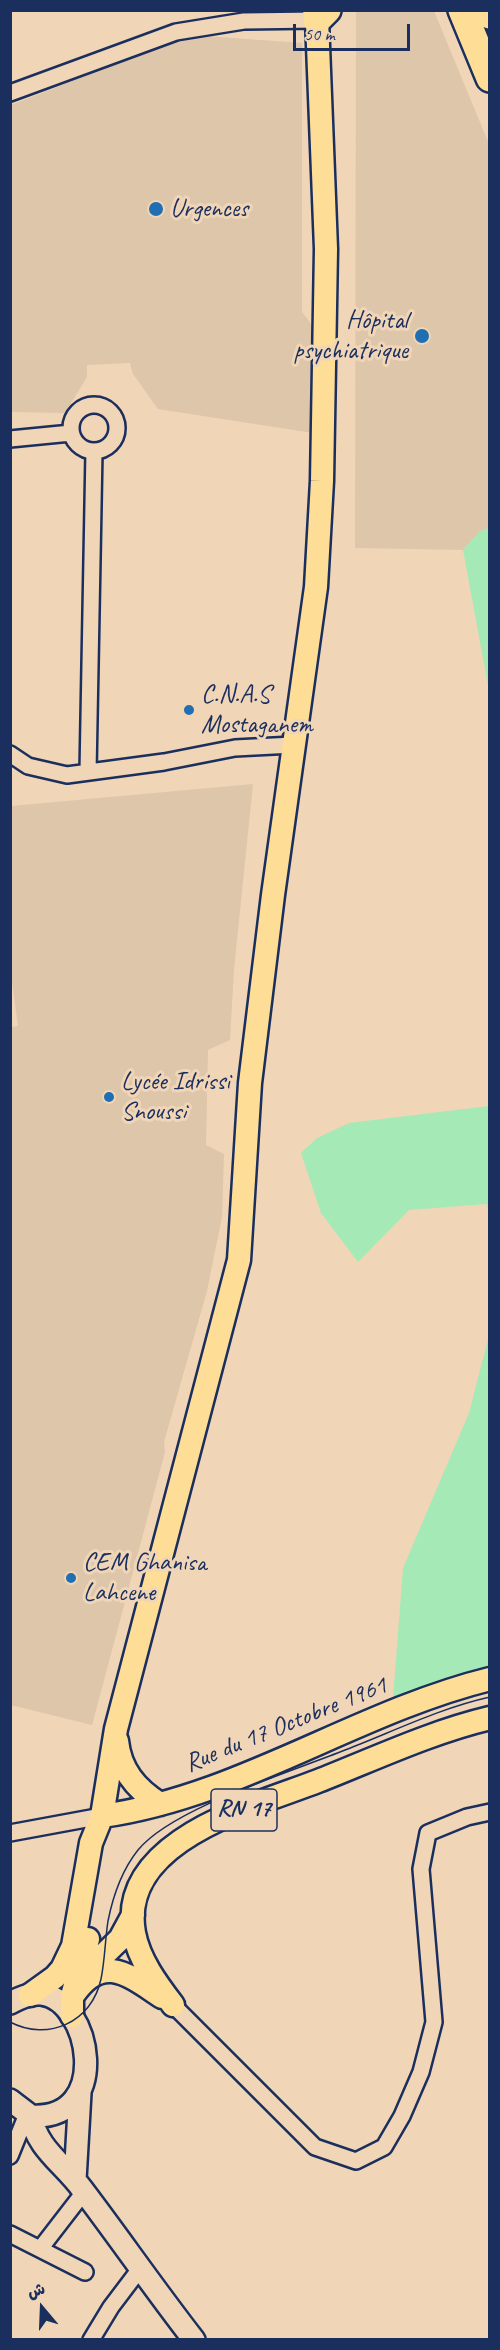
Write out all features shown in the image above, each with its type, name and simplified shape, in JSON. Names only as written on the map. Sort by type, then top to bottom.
[{"type":"highway","points":[[462,10],[489,78]]},
{"type":"highway","points":[[488,10],[489,15]]},
{"type":"main road","points":[[20,1999],[55,1977],[68,1958],[92,1843],[102,1816],[116,1729],[239,1260],[248,1096],[316,586],[322,482],[326,249],[319,14]]},
{"type":"main road","name":"Rue du 17 Octobre 1961","points":[[102,1816],[195,1794],[430,1696],[489,1679]]},
{"type":"main road","name":"RN 17","points":[[173,2005],[157,1983],[139,1950],[134,1934],[133,1915],[140,1886],[149,1872],[175,1844],[194,1831],[443,1732],[489,1718]]},
{"type":"main road","points":[[116,1729],[123,1765],[132,1781],[144,1794],[160,1804]]},
{"type":"main road","points":[[29,2115],[42,2116],[59,2112],[75,2101],[84,2080],[85,2057],[74,1997],[104,1844],[102,1816]]},
{"type":"main road","points":[[74,1997],[120,1939],[133,1915]]},
{"type":"main road","points":[[74,1997],[87,1978],[95,1974],[120,1971],[173,2005]]},
{"type":"main road","points":[[20,1999],[50,1996],[74,1997]]},
{"type":"main road","points":[[80,2093],[80,2186]]},
{"type":"main road","points":[[10,2100],[29,2115],[40,2143],[80,2186],[139,2270],[194,2340]]},
{"type":"street","points":[[10,93],[176,32],[244,21],[319,14]]},
{"type":"street","points":[[97,405],[111,412],[117,426],[113,440],[108,446],[94,451],[79,446],[71,433],[73,418],[83,408],[97,405]]},
{"type":"street","points":[[10,439],[71,433]]},
{"type":"street","points":[[88,772],[94,451]]},
{"type":"street","points":[[10,754],[28,766],[67,775],[164,762],[235,748],[293,745]]},
{"type":"street","points":[[173,2005],[315,2146],[356,2161],[384,2147],[402,2116],[421,2072],[434,2022],[422,1869],[428,1833],[467,1817],[489,1812]]},
{"type":"street","points":[[10,1833],[102,1816]]},
{"type":"street","points":[[10,2156],[29,2115]]},
{"type":"street","points":[[40,2249],[80,2186]]},
{"type":"street","points":[[10,2234],[85,2272]]},
{"type":"street","points":[[91,2340],[111,2307],[139,2270]]},
{"type":"shaded area","name":"Hôpital psychiatrique","points":[[356,11],[434,11],[489,144],[489,528],[480,532],[463,550],[355,548]]},
{"type":"shaded area","name":"Urgences","points":[[191,35],[302,43],[302,312],[314,328],[313,433],[158,409],[133,374],[130,363],[87,365],[87,377],[65,413],[11,412],[11,105]]},
{"type":"shaded area","name":"Lycée Idrissi Snoussi","points":[[253,784],[234,969],[230,1040],[208,1050],[206,1145],[224,1154],[222,1217],[207,1291],[164,1442],[165,1452],[92,1725],[11,1705],[10,1027],[18,1026],[10,967],[11,806]]},
{"type":"green space","points":[[489,528],[489,691],[463,550],[480,531]]},
{"type":"green space","points":[[489,1106],[489,1213],[487,1204],[409,1210],[358,1262],[321,1213],[301,1153],[317,1138],[349,1123]]},
{"type":"green space","points":[[489,1335],[489,1667],[454,1675],[393,1698],[403,1568],[469,1413]]},
{"type":"tram line","points":[[10,2022],[24,2028],[53,2029],[78,2017],[88,2007],[101,1979],[108,1921],[119,1884],[132,1858],[154,1835],[177,1820],[234,1792],[435,1714],[490,1697]]},
{"type":"place","name":"Urgences","points":[[156,209]]},
{"type":"place","name":"Hôpital psychiatrique","points":[[422,336]]},
{"type":"place","name":"C.N.A.S Mostaganem","points":[[189,710]]},
{"type":"place","name":"Lycée Idrissi Snoussi","points":[[109,1097]]},
{"type":"place","name":"CEM Ghanisa Lahcene","points":[[71,1578]]}]
